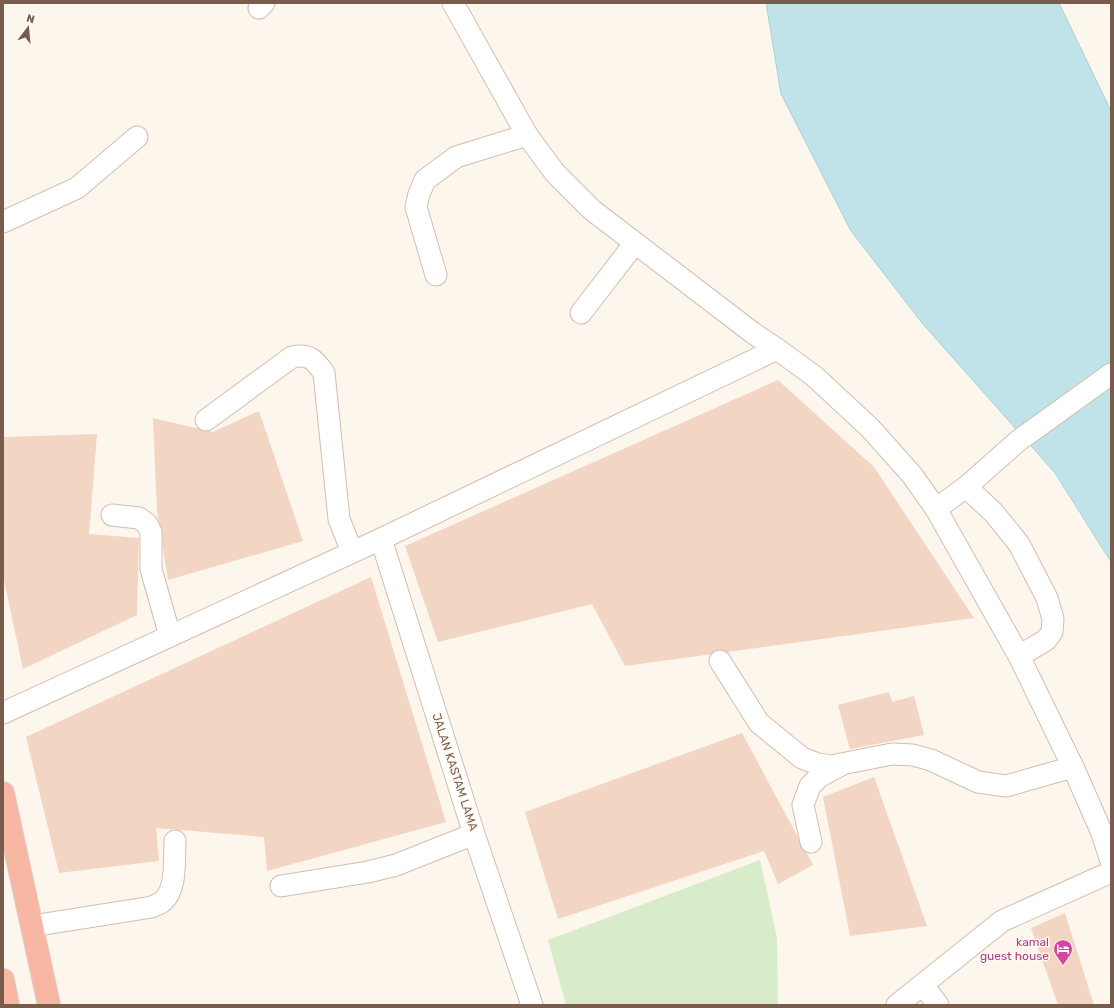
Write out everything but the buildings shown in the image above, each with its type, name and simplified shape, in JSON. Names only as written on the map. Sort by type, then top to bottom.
[{"type":"highway","points":[[3,793],[49,1005]]},
{"type":"highway","points":[[3,980],[8,1005]]},
{"type":"street","points":[[453,3],[527,135],[555,172],[592,210],[753,333],[814,376],[870,428],[912,475],[936,509],[1019,656],[1073,767],[1102,833],[1111,861]]},
{"type":"street","points":[[436,275],[416,207],[419,194],[425,180],[456,157],[527,135]]},
{"type":"street","points":[[3,222],[77,188],[137,137]]},
{"type":"street","points":[[581,313],[635,242]]},
{"type":"street","points":[[3,713],[381,539],[777,349]]},
{"type":"street","points":[[206,420],[292,357],[299,355],[310,356],[318,363],[324,373],[339,519],[352,552]]},
{"type":"street","points":[[936,509],[966,487],[1018,441],[1111,374]]},
{"type":"street","points":[[966,487],[993,512],[1019,544],[1047,598],[1053,619],[1052,632],[1046,640],[1019,656]]},
{"type":"street","points":[[112,515],[139,518],[147,524],[152,532],[151,569],[170,636]]},
{"type":"street","name":"JALAN KASTAM LAMA","points":[[381,539],[474,834],[532,1005]]},
{"type":"street","points":[[720,661],[759,723],[802,758],[818,764],[831,766],[892,754],[913,755],[931,760],[978,782],[1006,786],[1073,767]]},
{"type":"street","points":[[811,842],[803,805],[810,786],[819,777],[845,763]]},
{"type":"street","points":[[281,886],[368,872],[396,865],[474,834]]},
{"type":"street","points":[[32,926],[152,907],[163,902],[168,896],[173,883],[175,841]]},
{"type":"street","points":[[897,1005],[1002,921],[1111,872]]},
{"type":"street","points":[[923,985],[938,1005]]},
{"type":"green space","points":[[760,860],[777,938],[778,1005],[566,1005],[548,940]]},
{"type":"water","points":[[766,3],[1059,3],[1111,111],[1111,562],[1055,473],[922,323],[851,231],[781,94]]},
{"type":"place","name":"kamal guest house","points":[[1063,966]]}]
